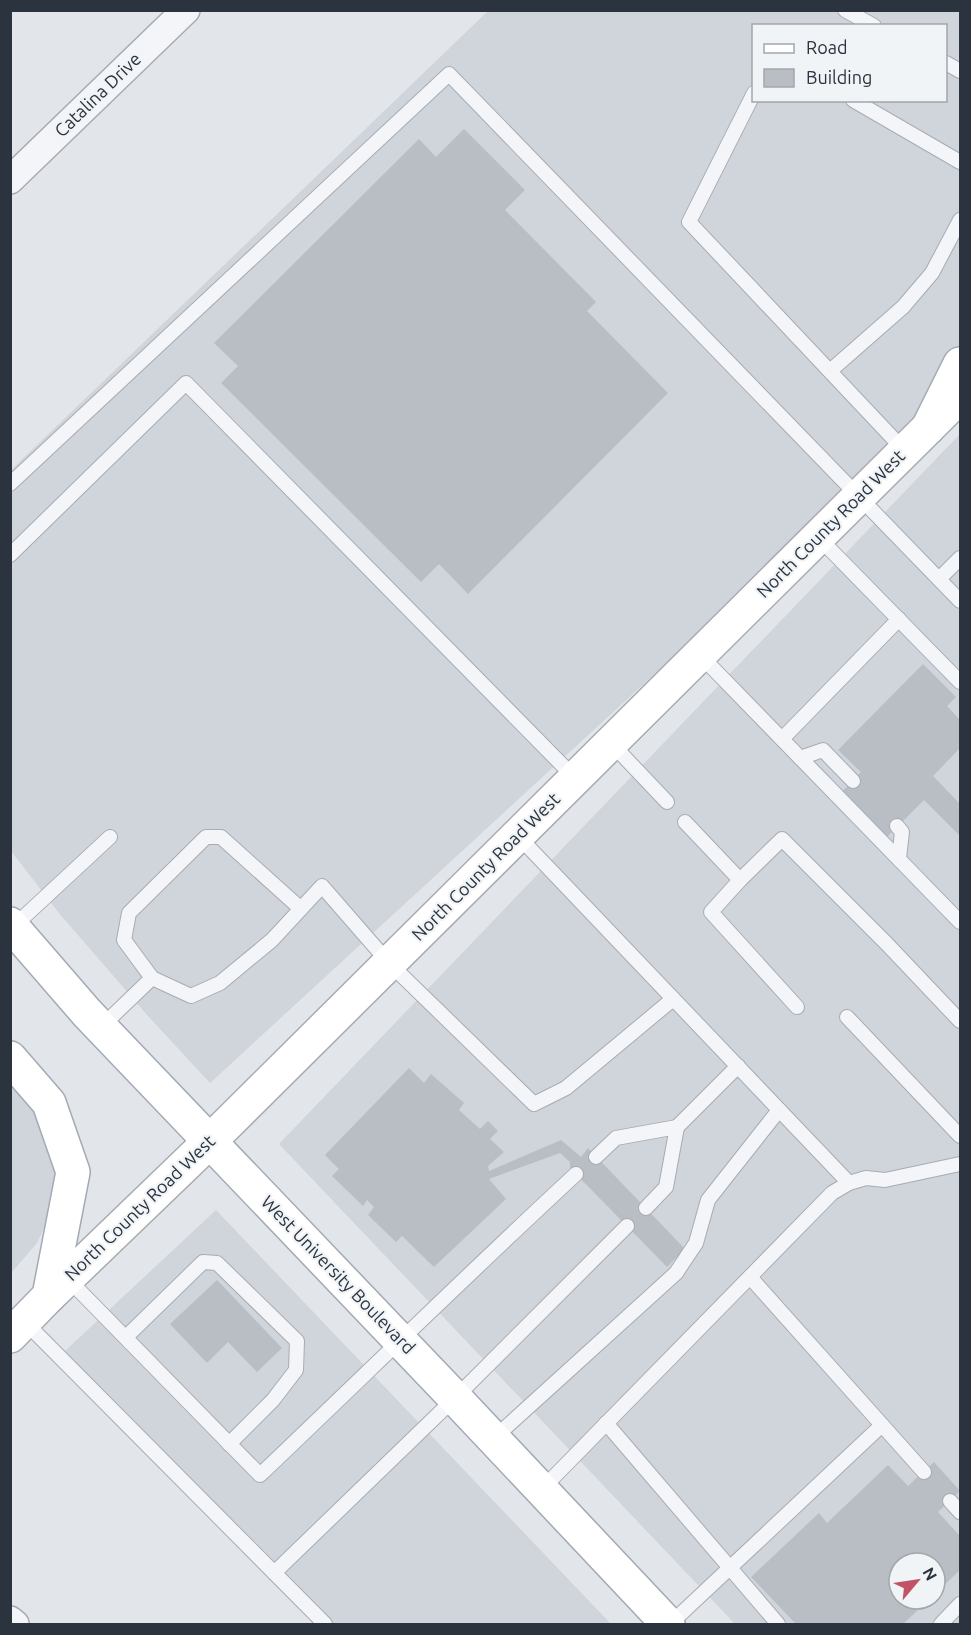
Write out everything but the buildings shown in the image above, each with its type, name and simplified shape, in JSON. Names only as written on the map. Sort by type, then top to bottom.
[{"type":"main road","points":[[928,428],[960,364]]},
{"type":"main road","name":"North County Road West","points":[[18,1329],[960,396]]},
{"type":"main road","name":"West University Boulevard","points":[[12,926],[101,1027],[669,1624]]},
{"type":"main road","points":[[10,1058],[49,1103],[73,1172],[58,1287]]},
{"type":"street","name":"Catalina Drive","points":[[10,180],[186,10]]},
{"type":"street","points":[[10,1620],[15,1624]]},
{"type":"lane","points":[[845,10],[870,24]]},
{"type":"lane","points":[[10,484],[449,75],[960,601]]},
{"type":"lane","points":[[752,95],[689,222],[905,451]]},
{"type":"lane","points":[[856,102],[960,162]]},
{"type":"lane","points":[[830,371],[903,307],[932,273],[960,220]]},
{"type":"lane","points":[[10,555],[186,383],[575,778]]},
{"type":"lane","points":[[818,537],[960,682]]},
{"type":"lane","points":[[939,579],[960,558]]},
{"type":"lane","points":[[782,739],[899,619]]},
{"type":"lane","points":[[700,655],[960,921]]},
{"type":"lane","points":[[611,743],[667,802]]},
{"type":"lane","points":[[800,758],[823,750],[853,781]]},
{"type":"lane","points":[[685,822],[740,880]]},
{"type":"lane","points":[[897,826],[902,832],[899,858]]},
{"type":"lane","points":[[518,836],[849,1183]]},
{"type":"lane","points":[[12,926],[110,837]]},
{"type":"lane","points":[[301,909],[221,837],[207,837],[129,913],[124,940],[152,978],[191,996],[220,984],[272,940],[301,909],[322,886],[389,963],[534,1104],[566,1088],[673,999]]},
{"type":"lane","points":[[797,1007],[711,912],[782,839],[960,1021]]},
{"type":"lane","points":[[101,1027],[152,978]]},
{"type":"lane","points":[[847,1017],[960,1136]]},
{"type":"lane","points":[[646,1208],[666,1187],[677,1127],[738,1066]]},
{"type":"lane","points":[[493,1439],[676,1273],[696,1243],[708,1200],[779,1110]]},
{"type":"lane","points":[[596,1157],[616,1138],[677,1127]]},
{"type":"lane","points":[[541,1490],[832,1193],[849,1183],[866,1178],[885,1180],[960,1164]]},
{"type":"lane","points":[[58,1287],[126,1337],[260,1476],[401,1342],[477,1265],[576,1174]]},
{"type":"lane","points":[[274,1573],[455,1398],[627,1226]]},
{"type":"lane","points":[[126,1337],[203,1262],[217,1263],[297,1341],[297,1370],[273,1400],[229,1444]]},
{"type":"lane","points":[[750,1277],[924,1472]]},
{"type":"lane","points":[[18,1329],[325,1624]]},
{"type":"lane","points":[[606,1424],[778,1624]]},
{"type":"lane","points":[[669,1624],[882,1425]]},
{"type":"lane","points":[[950,1501],[960,1512]]},
{"type":"lane","points":[[941,1624],[960,1604]]},
{"type":"shaded area","points":[[488,11],[960,11],[960,393],[210,1083],[148,1016],[59,913],[11,851],[11,470]]},
{"type":"shaded area","points":[[960,434],[960,1624],[735,1624],[279,1144]]},
{"type":"shaded area","points":[[11,1081],[31,1104],[51,1137],[57,1171],[51,1213],[37,1243],[11,1273]]},
{"type":"shaded area","points":[[216,1210],[611,1624],[331,1624],[65,1351]]}]
